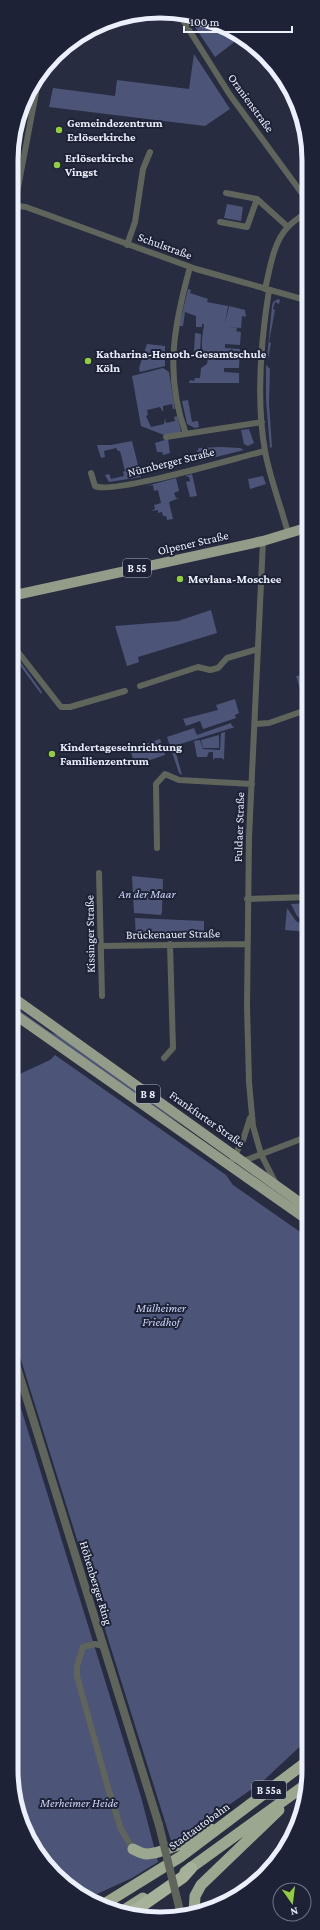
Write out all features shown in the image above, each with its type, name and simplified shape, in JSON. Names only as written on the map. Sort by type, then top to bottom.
[{"type":"highway","name":"Stadtautobahn","points":[[108,1902],[180,1857],[302,1765]]},
{"type":"highway","name":"B 55a","points":[[128,1908],[190,1868],[301,1788]]},
{"type":"highway","points":[[194,1908],[195,1896],[201,1885],[267,1823],[295,1793]]},
{"type":"highway","points":[[133,1849],[140,1853],[148,1854],[169,1848],[230,1820]]},
{"type":"highway","points":[[136,1910],[183,1877],[190,1868]]},
{"type":"main road","name":"Olpener Straße","points":[[18,594],[263,541],[302,529]]},
{"type":"main road","name":"Frankfurter Straße","points":[[18,1001],[234,1154],[302,1204]]},
{"type":"main road","name":"B 8","points":[[18,1017],[302,1216]]},
{"type":"street","name":"Oranienstraße","points":[[183,20],[230,95],[302,193]]},
{"type":"street","points":[[18,180],[36,90]]},
{"type":"street","points":[[127,245],[135,222],[143,169],[150,152]]},
{"type":"street","points":[[226,193],[257,199],[288,227]]},
{"type":"street","points":[[220,222],[247,227],[257,199]]},
{"type":"street","name":"Schulstraße","points":[[18,206],[26,207],[190,267],[302,299]]},
{"type":"street","points":[[288,533],[265,451],[262,422],[262,359],[267,289],[277,243],[288,227],[302,216]]},
{"type":"street","points":[[186,434],[177,398],[172,355],[177,317],[190,267]]},
{"type":"street","name":"Nürnberger Straße","points":[[166,437],[262,422]]},
{"type":"street","name":"Nürnberger Straße","points":[[91,473],[96,486],[114,487],[265,451]]},
{"type":"street","name":"Fuldaer Straße","points":[[263,541],[247,899],[247,1028],[251,1114],[255,1135],[261,1154],[277,1187]]},
{"type":"street","points":[[140,686],[198,667],[210,670],[218,668],[227,658],[258,649]]},
{"type":"street","points":[[18,652],[56,703],[62,708],[124,691]]},
{"type":"street","points":[[255,724],[268,723],[302,711]]},
{"type":"street","points":[[157,848],[156,784],[165,774],[179,780],[252,784]]},
{"type":"street","name":"Kissinger Straße","points":[[99,873],[102,996]]},
{"type":"street","points":[[247,899],[302,897]]},
{"type":"street","points":[[164,1058],[173,1048],[170,944]]},
{"type":"street","name":"Brückenauer Straße","points":[[101,946],[247,944]]},
{"type":"street","name":"Fuldaer Straße","points":[[229,1166],[234,1154],[246,1134],[251,1114]]},
{"type":"street","points":[[229,1166],[302,1139]]},
{"type":"street","name":"Höhenberger Ring","points":[[18,1371],[159,1824],[180,1911]]},
{"type":"street","points":[[103,1646],[95,1644],[83,1647],[77,1666],[77,1676],[121,1829],[133,1849]]},
{"type":"green space","points":[[200,24],[223,33],[237,40],[215,57],[195,27]]},
{"type":"green space","points":[[194,54],[230,109],[205,126],[49,107],[53,88],[115,96],[117,80],[189,89]]},
{"type":"green space","points":[[227,204],[243,207],[241,221],[224,218]]},
{"type":"green space","points":[[188,289],[191,290],[190,293],[208,299],[207,302],[228,306],[225,324],[229,306],[245,310],[246,317],[242,316],[241,328],[225,327],[237,328],[236,331],[241,332],[240,345],[225,344],[225,348],[240,349],[239,368],[224,368],[224,372],[239,373],[239,383],[189,383],[190,380],[194,381],[195,378],[200,378],[201,368],[207,364],[208,358],[205,356],[202,348],[204,324],[202,324],[202,327],[196,327],[196,316],[185,312],[183,326],[179,326]]},
{"type":"green space","points":[[278,299],[280,300],[279,304],[275,302],[273,309],[275,310],[269,342],[271,343],[268,359],[267,358],[272,306],[273,302]]},
{"type":"green space","points":[[195,333],[201,334],[200,353],[194,353]]},
{"type":"green space","points":[[147,344],[165,346],[165,366],[140,372],[139,368]]},
{"type":"green space","points":[[266,365],[270,369],[269,404],[272,447],[270,448],[266,399]]},
{"type":"green space","points":[[163,368],[169,372],[175,409],[173,409],[172,404],[163,406],[163,412],[160,407],[147,410],[148,415],[146,416],[151,427],[164,424],[165,418],[166,423],[175,421],[174,417],[177,416],[181,430],[180,432],[164,435],[141,426],[132,376]]},
{"type":"green space","points":[[188,400],[192,422],[198,421],[199,427],[195,428],[187,424],[182,401]]},
{"type":"green space","points":[[249,429],[254,443],[248,446],[244,444],[241,430]]},
{"type":"green space","points":[[168,439],[170,453],[163,455],[162,452],[157,452],[155,443]]},
{"type":"green space","points":[[132,441],[141,477],[109,482],[105,475],[109,474],[111,479],[124,476],[123,472],[125,471],[120,451],[116,448],[104,451],[105,457],[101,458],[97,445],[111,445]]},
{"type":"green space","points":[[199,448],[240,448],[244,450],[200,461],[197,451]]},
{"type":"green space","points":[[192,474],[197,496],[190,497],[186,482],[190,481],[189,477],[185,476]]},
{"type":"green space","points":[[263,476],[266,484],[250,489],[248,479]]},
{"type":"green space","points":[[176,478],[179,491],[174,493],[176,498],[179,498],[169,502],[173,519],[167,520],[166,516],[163,516],[162,512],[158,513],[158,510],[151,511],[155,509],[154,505],[161,503],[158,490],[154,491],[153,485],[146,486]]},
{"type":"green space","points":[[211,610],[217,633],[138,657],[139,662],[127,666],[115,626],[178,621]]},
{"type":"green space","points":[[18,659],[42,692],[41,694],[18,663]]},
{"type":"green space","points":[[302,675],[302,688],[300,689],[296,676]]},
{"type":"green space","points":[[235,699],[239,713],[235,715],[236,718],[203,729],[200,721],[186,726],[183,719],[218,710],[216,705]]},
{"type":"green space","points":[[231,723],[232,726],[235,727],[174,746],[182,775],[179,773],[167,737],[194,728],[197,735]]},
{"type":"green space","points":[[225,732],[224,760],[222,758],[215,758],[213,760],[213,752],[209,752],[207,757],[197,757],[194,741],[200,740],[203,749],[220,750],[221,733]]},
{"type":"green space","points":[[219,735],[219,748],[203,748],[201,740]]},
{"type":"green space","points":[[160,739],[165,755],[135,765],[130,749]]},
{"type":"green space","name":"An der Maar","points":[[132,876],[163,879],[161,915],[134,913]]},
{"type":"green space","points":[[302,903],[302,920],[297,916],[291,904]]},
{"type":"green space","points":[[287,908],[296,921],[302,924],[302,931],[285,930]]},
{"type":"green space","points":[[135,918],[204,921],[204,939],[136,940]]},
{"type":"green space","points":[[19,1010],[50,1032],[63,1038],[181,1124],[149,1105],[18,1011]]},
{"type":"green space","name":"Mülheimer Friedhof","points":[[55,1055],[226,1175],[233,1185],[302,1233],[302,1745],[262,1782],[172,1844],[18,1350],[18,1075],[50,1060]]},
{"type":"green space","name":"Merheimer Heide","points":[[18,1399],[141,1797],[158,1862],[132,1878],[94,1895],[81,1888],[66,1877],[47,1856],[33,1833],[23,1807],[18,1779]]},
{"type":"place","name":"Gemeindezentrum Erlöserkirche","points":[[59,130]]},
{"type":"place","name":"Erlöserkirche Vingst","points":[[57,165]]},
{"type":"place","name":"Katharina-Henoth-Gesamtschule Köln","points":[[88,361]]},
{"type":"place","name":"Mevlana-Moschee","points":[[180,579]]},
{"type":"place","name":"Kindertageseinrichtung Familienzentrum","points":[[52,754]]}]
